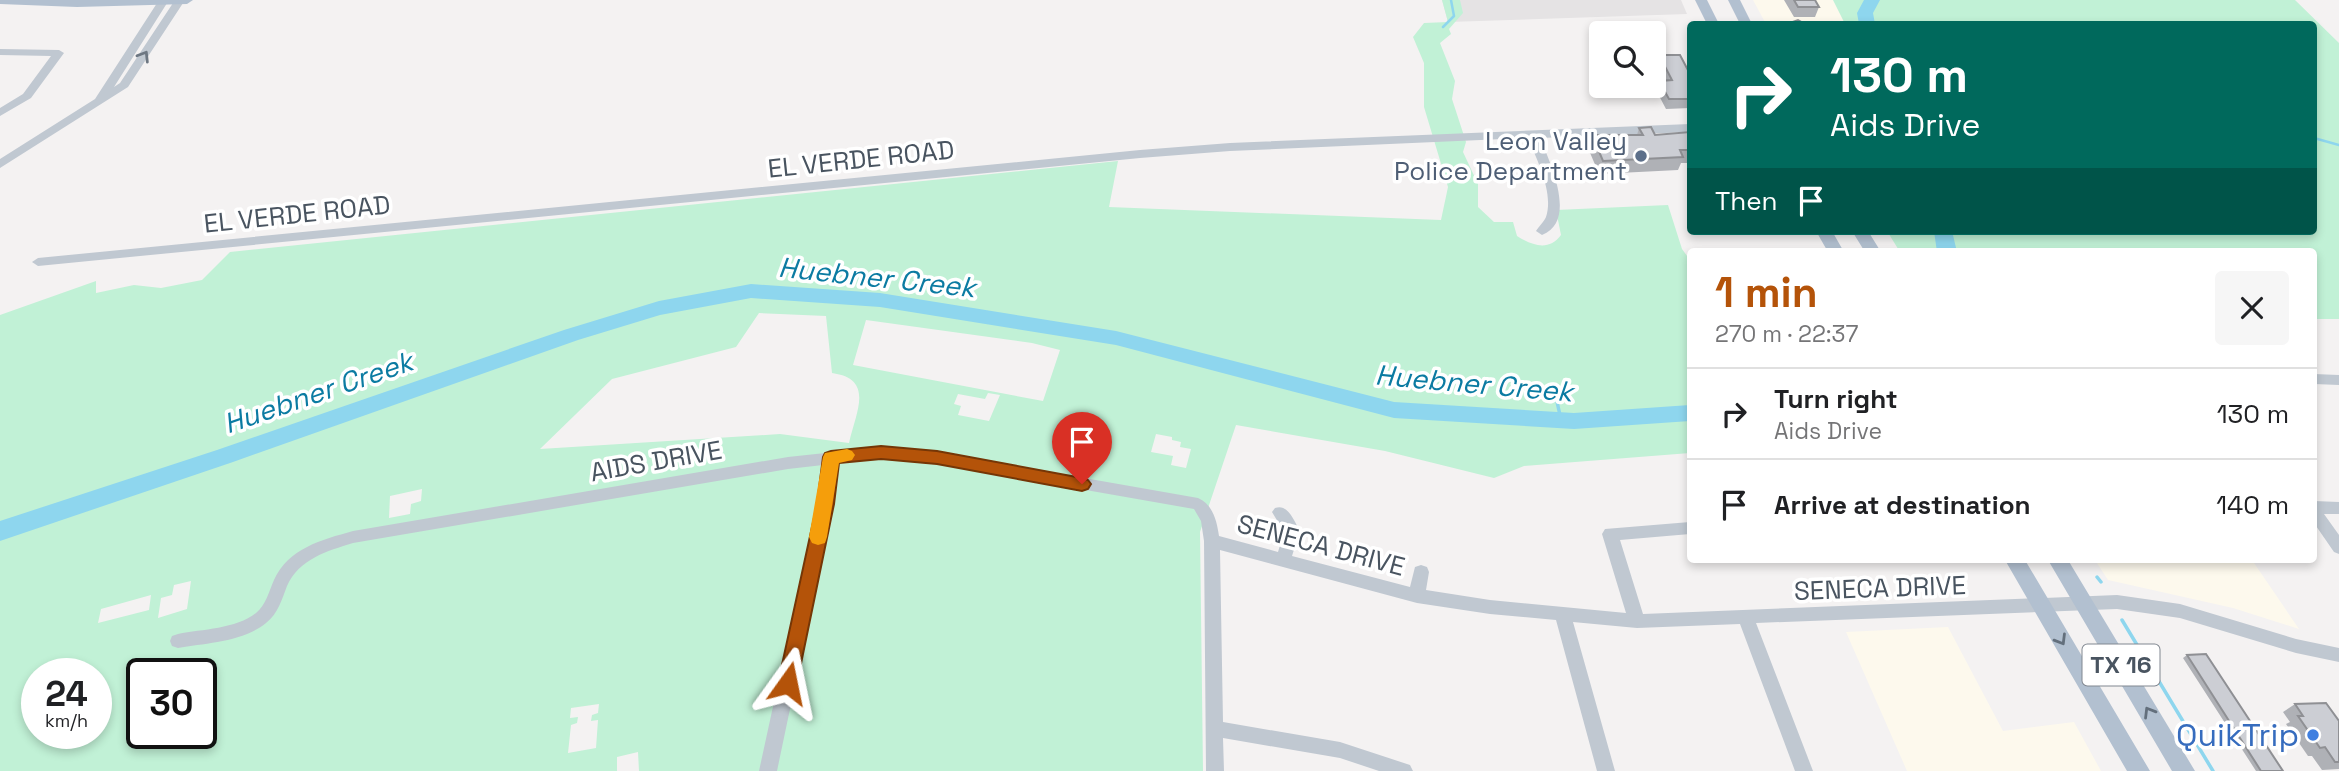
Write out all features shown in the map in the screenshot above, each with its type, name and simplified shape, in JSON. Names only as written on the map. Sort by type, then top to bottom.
[{"type":"main road","points":[[0,0],[77,3],[187,0]]},
{"type":"main road","points":[[1701,0],[1712,21]]},
{"type":"main road","points":[[1734,0],[1744,21]]},
{"type":"main road","name":"TX 16","points":[[2017,563],[2139,771]]},
{"type":"main road","name":"TX 16","points":[[2061,563],[2184,771]]},
{"type":"street","points":[[0,164],[117,91],[130,78],[180,0]]},
{"type":"street","points":[[98,102],[164,1]]},
{"type":"street","points":[[0,52],[59,53],[27,96],[0,113]]},
{"type":"street","name":"EL VERDE ROAD","points":[[38,262],[1140,154],[1687,128]]},
{"type":"street","points":[[1532,134],[1550,181],[1554,209],[1552,218],[1542,231]]},
{"type":"street","points":[[2317,380],[2339,380]]},
{"type":"street","name":"AIDS DRIVE","points":[[178,641],[225,631],[259,620],[269,609],[285,573],[291,566],[327,544],[353,537],[831,457],[881,453],[937,458],[1198,504],[1209,518],[1212,541]]},
{"type":"street","points":[[768,771],[825,504],[831,457]]},
{"type":"street","points":[[2317,510],[2339,508]]},
{"type":"street","points":[[1280,512],[1292,531],[1283,560]]},
{"type":"street","points":[[2317,514],[2339,547]]},
{"type":"street","points":[[1637,621],[1609,534],[1687,528]]},
{"type":"street","points":[[1212,541],[1215,771]]},
{"type":"street","name":"SENECA DRIVE","points":[[1212,541],[1417,596],[1563,615],[1637,621],[2118,602],[2180,611],[2297,646],[2339,654]]},
{"type":"street","name":"SENECA DRIVE","points":[[1417,596],[1421,572]]},
{"type":"street","points":[[1563,615],[1606,771]]},
{"type":"street","points":[[1746,618],[1804,771]]},
{"type":"street","points":[[1214,728],[1340,750],[1404,771]]},
{"type":"shaded area","points":[[1442,0],[1681,0],[1687,14],[1448,22]]},
{"type":"shaded area","points":[[1753,0],[1833,0],[1844,21],[1764,21]]},
{"type":"shaded area","points":[[2097,563],[2254,563],[2299,629],[2233,608],[2108,580]]},
{"type":"shaded area","points":[[1948,627],[2003,731],[2074,722],[2101,771],[1907,771],[1846,632]]},
{"type":"green space","points":[[1442,0],[1460,0],[1463,13],[1449,29],[1451,34],[1440,43],[1455,81],[1452,99],[1466,142],[1463,152],[1478,184],[1478,207],[1494,222],[1513,222],[1517,236],[1534,244],[1545,245],[1551,244],[1561,235],[1556,210],[1668,205],[1682,249],[1687,256],[1687,453],[1524,466],[1494,478],[1385,451],[1236,425],[1200,532],[1203,771],[639,771],[638,752],[617,757],[617,771],[0,771],[0,315],[96,281],[96,293],[134,285],[161,288],[202,280],[230,252],[1118,161],[1109,207],[1441,220],[1448,187],[1424,107],[1424,63],[1413,37],[1424,23],[1448,22]],"holes":[[[759,313],[826,316],[832,373],[845,376],[854,382],[858,390],[858,409],[849,443],[780,434],[540,449],[612,379],[736,347]],[[866,320],[1032,343],[1060,350],[1043,401],[853,365]],[[988,393],[1000,395],[989,421],[958,415],[961,406],[954,404],[958,394],[985,399]],[[1156,434],[1172,437],[1172,440],[1181,442],[1180,447],[1191,449],[1186,468],[1171,465],[1173,456],[1151,452]],[[422,489],[421,501],[411,504],[410,514],[389,518],[390,496]],[[191,581],[187,609],[158,618],[161,598],[172,595],[174,585]],[[151,595],[149,610],[98,623],[101,609]],[[599,704],[598,713],[592,715],[591,721],[598,720],[596,748],[568,753],[571,725],[577,723],[578,717],[570,718],[571,708]]]},
{"type":"green space","points":[[1833,0],[2295,0],[2316,21],[1844,21]]},
{"type":"green space","points":[[2317,22],[2339,43],[2339,319],[2317,319],[2317,248],[1898,248],[1889,235],[2317,235]]},
{"type":"building","points":[[1794,0],[1815,0],[1819,7],[1798,7]]},
{"type":"building","points":[[1666,55],[1680,55],[1687,68],[1687,99],[1669,99],[1666,80],[1672,80],[1666,68]]},
{"type":"building","points":[[1651,127],[1655,135],[1687,132],[1687,150],[1680,150],[1683,157],[1603,161],[1592,135],[1643,135],[1639,128]]},
{"type":"building","name":"QuikTrip","points":[[2206,654],[2283,771],[2261,771],[2187,655]]},
{"type":"building","points":[[2326,703],[2339,721],[2339,762],[2335,762],[2325,747],[2320,748],[2298,716],[2303,716],[2295,704]]},
{"type":"waterway","points":[[1443,27],[1454,16],[1451,0]]},
{"type":"waterway","name":"Huebner Creek","points":[[1866,21],[1865,13],[1872,0]]},
{"type":"waterway","points":[[2317,139],[2339,145]]},
{"type":"waterway","name":"Huebner Creek","points":[[1944,235],[1946,248]]},
{"type":"waterway","name":"Huebner Creek","points":[[0,531],[225,456],[571,335],[659,308],[751,291],[880,300],[1116,338],[1394,410],[1574,421],[1687,413]]},
{"type":"waterway","points":[[1556,397],[1561,420]]},
{"type":"waterway","points":[[2097,577],[2101,582]]},
{"type":"waterway","points":[[2122,620],[2213,771]]},
{"type":"slow traffic","points":[[818,537],[831,457],[847,455]]},
{"type":"place","name":"Leon Valley Police Department","points":[[1641,156]]},
{"type":"place","name":"QuikTrip","points":[[2313,735]]},
{"type":"route","points":[[788,683],[825,504],[831,457],[881,453],[937,458],[1082,484]]}]
